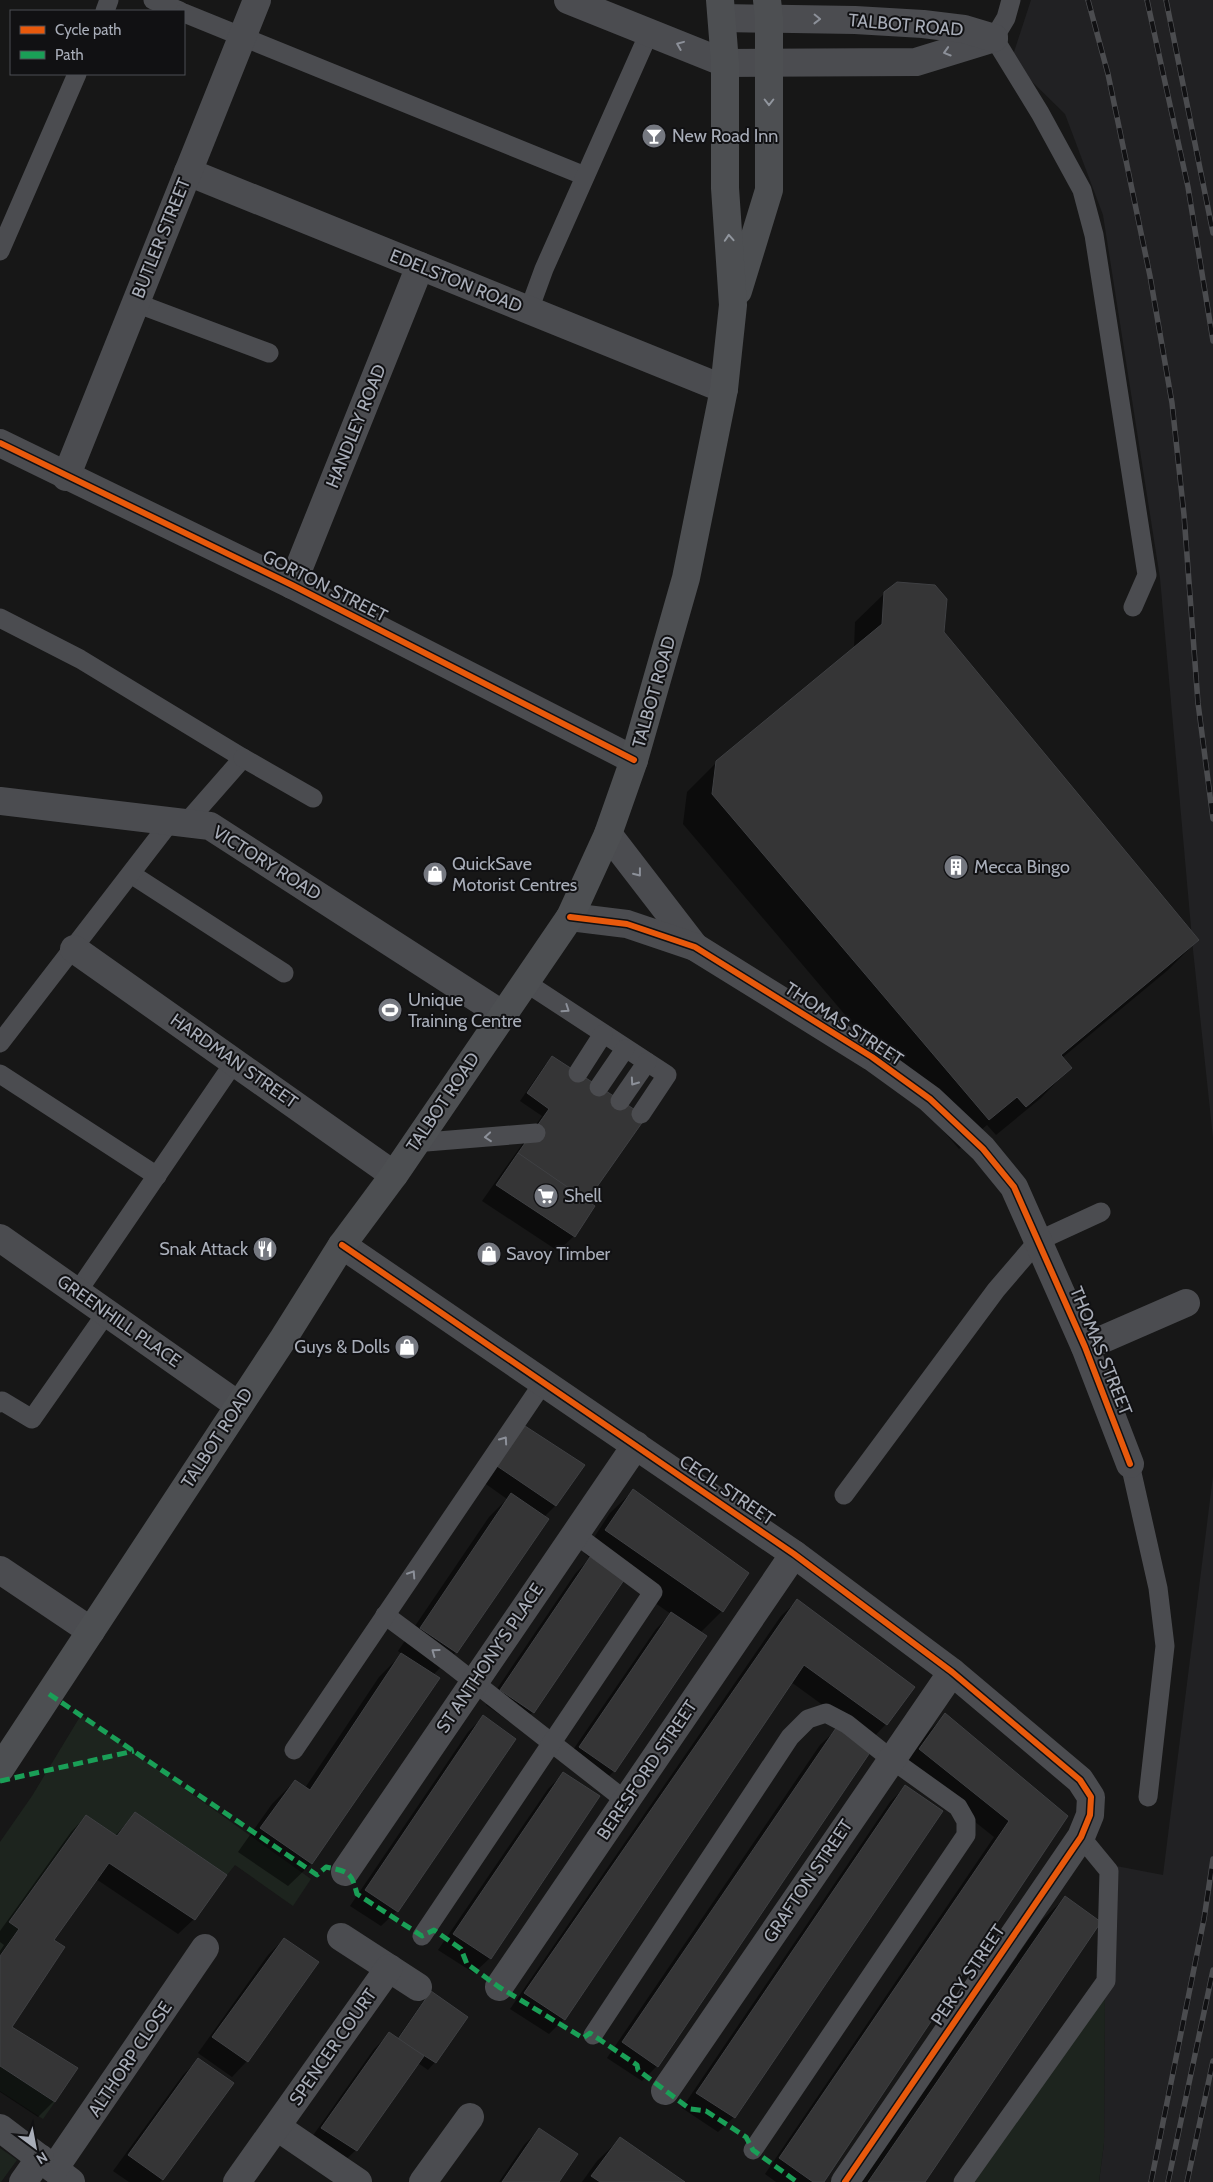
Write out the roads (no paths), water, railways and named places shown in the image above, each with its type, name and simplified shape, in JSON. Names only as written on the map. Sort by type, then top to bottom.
[{"type":"main road","name":"TALBOT ROAD","points":[[0,1769],[283,1339],[342,1245],[394,1175],[570,917],[608,834],[634,760],[686,578],[724,389],[733,305],[725,188],[725,63],[721,9]]},
{"type":"main road","name":"TALBOT ROAD","points":[[733,305],[769,190],[768,9]]},
{"type":"street","name":"BUTLER STREET","points":[[66,477],[257,0]]},
{"type":"street","points":[[568,0],[725,63],[768,63]]},
{"type":"street","points":[[721,9],[768,9]]},
{"type":"street","name":"TALBOT ROAD","points":[[768,9],[855,20],[923,24],[964,29],[994,38]]},
{"type":"street","name":"TALBOT ROAD","points":[[768,63],[916,62],[994,38]]},
{"type":"street","name":"EDELSTON ROAD","points":[[188,172],[724,389]]},
{"type":"street","name":"HANDLEY ROAD","points":[[292,585],[420,266]]},
{"type":"street","name":"GORTON STREET","points":[[0,443],[66,477],[292,585],[634,760]]},
{"type":"street","name":"VICTORY ROAD","points":[[0,801],[210,826],[503,1015]]},
{"type":"street","name":"THOMAS STREET","points":[[608,834],[695,947]]},
{"type":"street","name":"THOMAS STREET","points":[[570,917],[627,924],[695,947],[872,1058],[930,1099],[983,1149],[1014,1186],[1085,1347],[1130,1464]]},
{"type":"street","name":"HARDMAN STREET","points":[[74,949],[394,1175]]},
{"type":"street","name":"GREENHILL PLACE","points":[[0,1238],[238,1405]]},
{"type":"street","name":"CECIL STREET","points":[[342,1245],[794,1554],[952,1672],[1080,1780]]},
{"type":"street","name":"THOMAS STREET","points":[[1085,1347],[1186,1303]]},
{"type":"street","name":"ST ANTHONY'S PLACE","points":[[345,1872],[636,1445]]},
{"type":"street","name":"BERESFORD STREET","points":[[499,1987],[794,1554]]},
{"type":"street","points":[[0,1570],[91,1631]]},
{"type":"street","name":"GRAFTON STREET","points":[[665,2091],[952,1672]]},
{"type":"street","name":"PERCY STREET","points":[[846,2182],[1081,1837],[1090,1815],[1091,1797],[1080,1780]]},
{"type":"street","points":[[341,1937],[418,1987]]},
{"type":"street","name":"ALTHORP CLOSE","points":[[23,2182],[55,2170],[205,1948]]},
{"type":"street","name":"SPENCER COURT","points":[[237,2182],[389,1968]]},
{"type":"street","points":[[423,2182],[470,2116]]},
{"type":"street","points":[[277,2126],[358,2182]]},
{"type":"street","points":[[0,2128],[55,2170]]},
{"type":"lane","points":[[153,0],[178,10]]},
{"type":"lane","points":[[1011,0],[1006,18],[994,38],[1040,113],[1082,190],[1094,236],[1147,575],[1133,608]]},
{"type":"lane","points":[[185,13],[585,176]]},
{"type":"lane","points":[[529,310],[544,269],[649,32]]},
{"type":"lane","points":[[0,251],[77,75]]},
{"type":"lane","points":[[136,303],[270,353]]},
{"type":"lane","points":[[0,618],[80,659],[243,758],[313,798]]},
{"type":"lane","points":[[0,1043],[131,874],[179,822],[243,758]]},
{"type":"lane","points":[[131,874],[284,973]]},
{"type":"lane","points":[[525,982],[667,1075],[641,1114]]},
{"type":"lane","points":[[578,1073],[603,1034]]},
{"type":"lane","points":[[599,1087],[626,1049]]},
{"type":"lane","points":[[78,1291],[235,1061]]},
{"type":"lane","points":[[620,1101],[647,1062]]},
{"type":"lane","points":[[0,1074],[157,1176]]},
{"type":"lane","points":[[414,1144],[536,1133]]},
{"type":"lane","points":[[844,1495],[996,1290],[1038,1241],[1101,1212]]},
{"type":"lane","points":[[1,1401],[32,1419],[107,1312]]},
{"type":"lane","points":[[294,1750],[543,1383]]},
{"type":"lane","points":[[1130,1464],[1158,1588],[1165,1646],[1148,1797]]},
{"type":"lane","points":[[422,1936],[652,1592],[575,1534]]},
{"type":"lane","points":[[385,1615],[626,1801]]},
{"type":"lane","points":[[593,2035],[790,1737],[808,1719],[826,1713],[847,1724],[891,1759],[958,1806],[966,1821],[966,1835],[753,2150]]},
{"type":"lane","points":[[963,2182],[1106,1980],[1109,1870],[1081,1837]]},
{"type":"railway","points":[[1088,0],[1108,74],[1150,276],[1172,403],[1184,515],[1198,703],[1213,819]]},
{"type":"railway","points":[[1147,0],[1188,187],[1213,341]]},
{"type":"railway","points":[[1166,0],[1213,233]]},
{"type":"railway","points":[[1151,2182],[1204,1919],[1213,1859]]},
{"type":"railway","points":[[1168,2182],[1213,1970]]},
{"type":"railway","points":[[1187,2182],[1213,2061]]},
{"type":"place","name":"New Road Inn","points":[[654,136]]},
{"type":"place","name":"Mecca Bingo","points":[[956,867]]},
{"type":"place","name":"QuickSave Motorist Centres","points":[[435,874]]},
{"type":"place","name":"Unique Training Centre","points":[[390,1010]]},
{"type":"place","name":"Shell","points":[[546,1196]]},
{"type":"place","name":"Snak Attack","points":[[265,1249]]},
{"type":"place","name":"Savoy Timber","points":[[489,1254]]},
{"type":"place","name":"Guys & Dolls","points":[[407,1347]]}]
